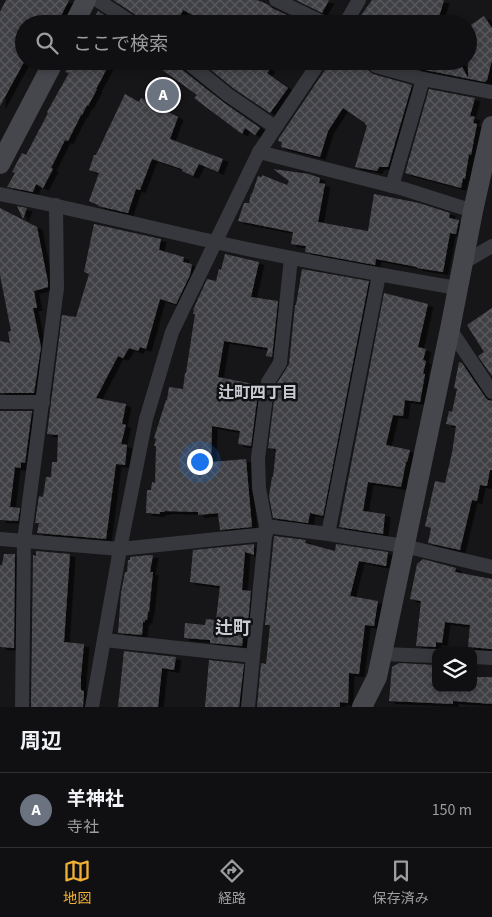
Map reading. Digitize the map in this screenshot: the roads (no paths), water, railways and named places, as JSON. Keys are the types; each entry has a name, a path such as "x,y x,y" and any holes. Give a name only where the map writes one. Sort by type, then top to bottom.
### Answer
{"street":[{"path":"78,15 86,0"},
{"path":"97,0 120,15"},
{"path":"278,0 308,15"},
{"path":"350,15 359,0"},
{"path":"0,164 49,70"},
{"path":"197,70 275,127"},
{"path":"92,707 120,549 146,419 172,332 259,152 314,70"},
{"path":"390,70 423,79 492,92"},
{"path":"392,186 423,79"},
{"path":"362,707 377,677 492,126"},
{"path":"259,152 392,186 473,211"},
{"path":"0,194 291,258 457,288"},
{"path":"22,707 24,541 57,288 56,205"},
{"path":"464,263 492,246"},
{"path":"248,707 266,530 259,488 258,458 268,382 280,363 291,258"},
{"path":"328,534 379,275"},
{"path":"450,329 492,392"},
{"path":"0,402 43,402"},
{"path":"0,539 120,549 266,530 328,534 404,546 492,567"},
{"path":"104,640 253,656"},
{"path":"382,654 432,656"},
{"path":"477,657 492,658"}],"place":[{"name":"羊神社","path":"163,95"}],"district":[{"name":"辻町四丁目","path":"258,393"},
{"name":"辻町","path":"233,628"}]}
